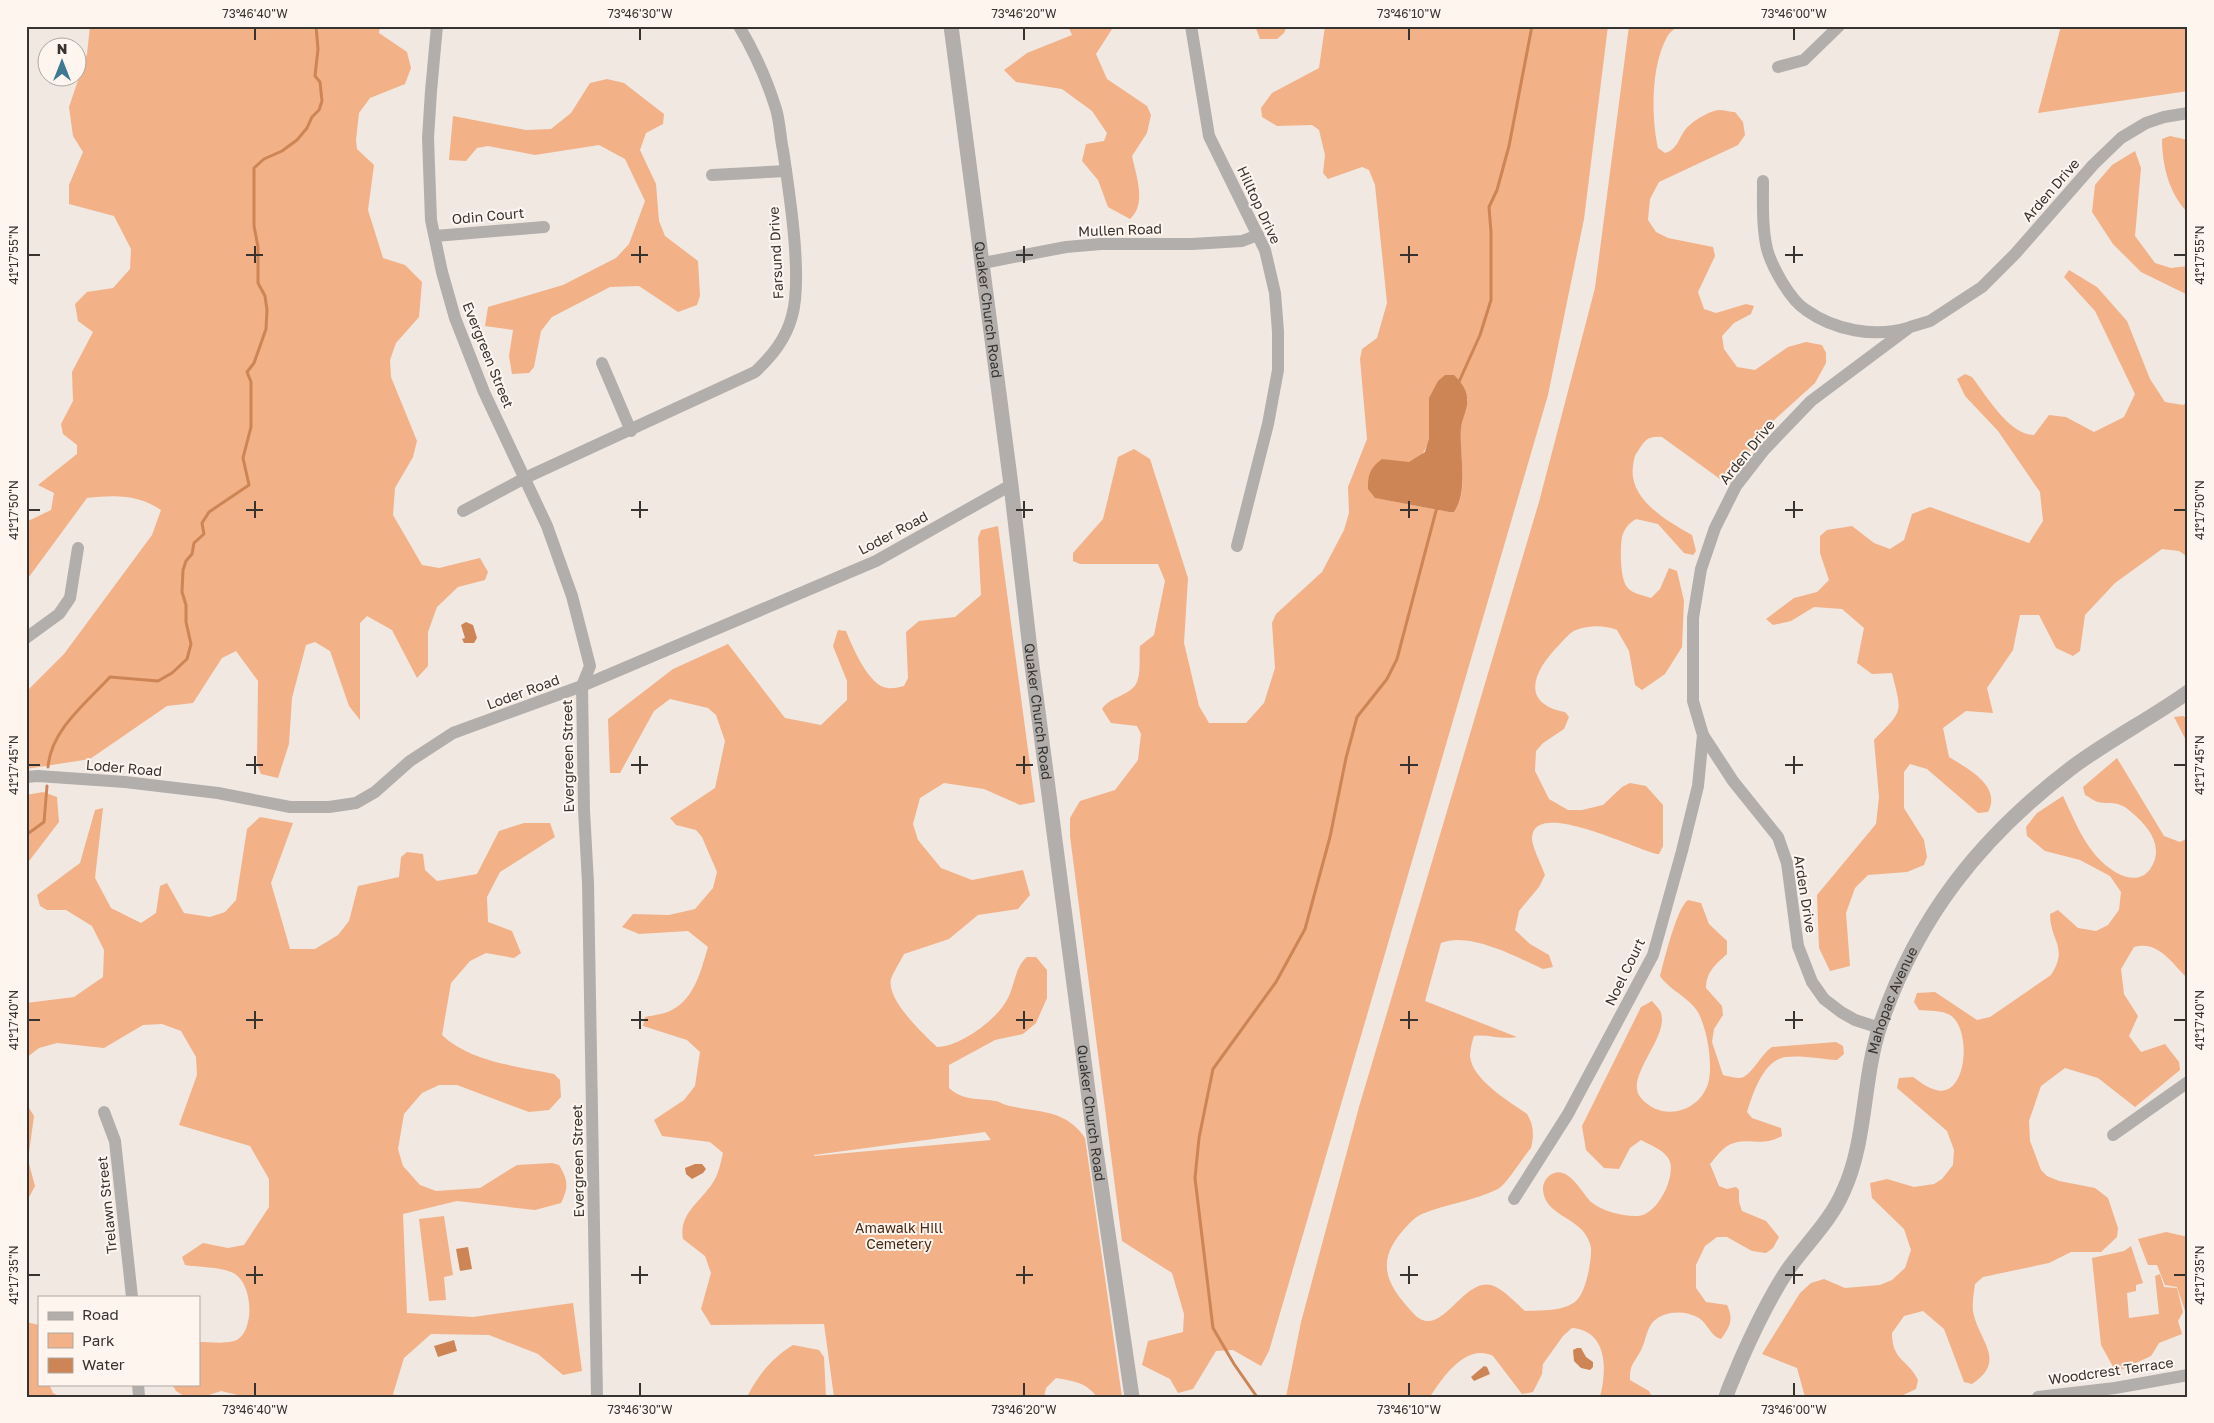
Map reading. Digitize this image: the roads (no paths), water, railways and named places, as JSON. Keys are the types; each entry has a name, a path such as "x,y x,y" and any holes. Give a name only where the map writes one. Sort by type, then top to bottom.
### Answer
{"street":[{"name":"Evergreen Street","path":"437,26 430,91 428,138 432,220 435,236 455,318 484,392 547,526 572,596 590,666 582,686 584,810 588,892 597,1397"},
{"name":"Farsund Drive","path":"463,511 525,478 631,431 755,372 771,357 784,337 792,316 795,294 794,256 786,171 776,111 758,57 740,26"},
{"name":"Quaker Church Road","path":"951,26 983,263 1065,919 1132,1397"},
{"name":"Hilltop Drive","path":"1191,26 1209,136 1265,250 1275,293 1278,370 1268,424 1237,546"},
{"path":"1778,67 1804,60 1839,26"},
{"name":"Arden Drive","path":"1880,1028 1855,1020 1841,1012 1824,999 1812,982 1798,946 1787,863 1778,836 1733,781 1703,736 1693,701 1693,618 1704,560 1715,528 1736,486 1764,450 1811,401 1910,327 1930,321 1982,287 2015,254 2093,166 2121,138 2146,123 2164,117 2188,113"},
{"path":"712,175 786,171"},
{"path":"1763,181 1763,222 1768,251 1784,285 1805,310 1854,331 1875,332 1910,327"},
{"name":"Odin Court","path":"435,236 544,227"},
{"name":"Mullen Road","path":"983,263 1066,247 1101,244 1192,244 1242,241 1258,235"},
{"path":"602,363 631,431"},
{"name":"Loder Road","path":"26,777 38,776 125,782 218,793 290,806 342,806 356,803 375,792 410,761 440,740 582,686 876,561 1011,485"},
{"path":"26,638 59,614 70,598 78,548"},
{"name":"Mahopac Avenue","path":"1726,1397 1756,1324 1788,1271 1821,1228 1843,1194 1854,1164 1880,1028 1894,993 1932,915 1954,882 1982,848 2024,807 2072,768 2188,692"},
{"name":"Noel Court","path":"1514,1200 1568,1114 1653,955 1698,786 1703,736"},
{"path":"2113,1135 2188,1082"},
{"name":"Trelawn Street","path":"104,1112 115,1140 132,1296"},
{"name":"Woodcrest Terrace","path":"2038,1397 2115,1388 2188,1375"}],"water":[{"path":"1445,375 1454,375 1465,391 1467,401 1461,428 1462,483 1459,504 1454,512 1449,512 1375,498 1368,489 1368,484 1370,472 1378,462 1382,459 1409,462 1425,452 1429,438 1429,398 1438,381"},
{"path":"466,622 473,625 477,638 474,643 464,643 462,639 465,638 461,625"},
{"path":"695,1164 702,1164 706,1169 703,1173 692,1179 686,1174 685,1168"},
{"path":"468,1247 472,1269 460,1271 456,1249"},
{"path":"454,1340 457,1351 438,1357 434,1346"},
{"path":"1581,1348 1586,1357 1593,1362 1593,1367 1590,1370 1581,1368 1574,1361 1573,1350"},
{"path":"1484,1366 1487,1367 1490,1374 1474,1381 1471,1377"}],"waterway":[{"path":"48,767 56,741 63,729 110,677 158,681 172,673 187,659 191,644 186,622 186,605 182,592 183,570 186,561 192,554 194,543 204,534 202,523 209,512 249,485 243,458 251,427 251,382 247,372 254,363 266,329 267,310 265,296 258,283 258,247 254,226 254,168 264,159 282,151 297,140 307,128 312,117 319,110 322,101 320,82 315,76 318,49 316,26"},
{"path":"1458,384 1480,335 1491,300 1489,207 1497,190 1509,146 1532,26"},
{"path":"1257,1397 1234,1364 1213,1328 1195,1178 1199,1138 1213,1069 1276,982 1305,929 1330,837 1346,758 1357,717 1387,679 1397,659 1437,507"},
{"path":"26,835 44,822 47,786"}],"park label":[{"name":"Amawalk Hill Cemetery","path":"899,1236"}]}
